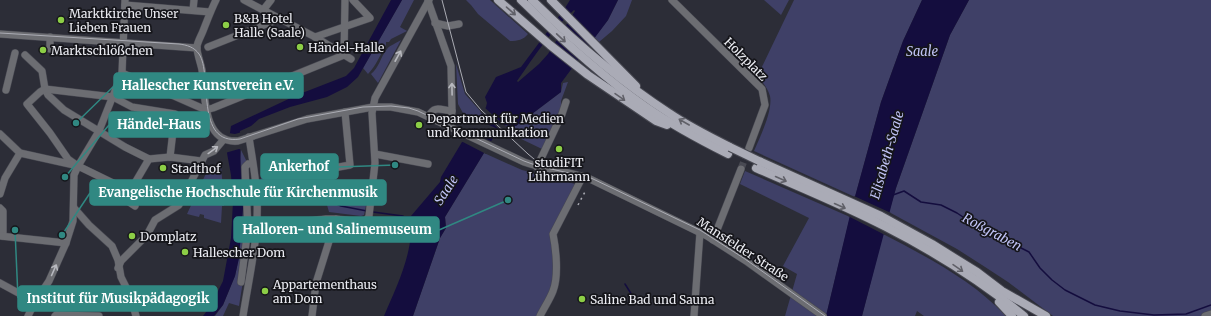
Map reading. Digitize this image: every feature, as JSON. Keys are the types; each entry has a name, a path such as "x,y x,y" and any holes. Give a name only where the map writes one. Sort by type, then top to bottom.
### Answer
{"main road":[{"path":"498,0 550,45 588,74 656,121 683,130"},
{"path":"521,0 534,6 645,106 696,138 729,151 806,186 885,227 931,247 973,269 1035,316"},
{"path":"551,0 649,100"},
{"path":"597,64 670,114 729,151"},
{"path":"931,247 1024,316"},
{"path":"986,288 1012,316"},
{"path":"1002,291 1046,316"}],"street":[{"path":"193,10 194,0"},
{"path":"118,268 121,261 147,235 155,220 159,216 179,205 205,155 214,151 226,139 213,129 206,110 202,69 197,48 216,0"},
{"path":"244,0 315,37 351,59"},
{"path":"264,10 271,0"},
{"path":"344,55 345,0"},
{"path":"315,37 370,18 353,0"},
{"name":"Holzplatz","path":"672,0 762,89 765,105 749,148"},
{"path":"429,1 435,23 451,66 452,111 450,127"},
{"path":"256,227 336,219 362,222 366,221 369,216 375,154 373,107 379,90 429,1"},
{"path":"28,316 35,302 49,281 66,243 73,221 74,175 99,131 122,74 125,3 210,12"},
{"path":"208,47 279,19"},
{"path":"435,23 448,26 459,24"},
{"path":"441,39 448,26"},
{"path":"0,34 197,48"},
{"path":"50,37 50,49"},
{"path":"6,90 16,53"},
{"path":"25,55 42,71 45,89 48,95 64,110 125,147 149,159 170,157 201,161"},
{"path":"122,74 206,110 344,55"},
{"path":"132,204 129,193 113,183 78,166 68,159 27,104 45,89 113,97 132,107 175,114 170,157"},
{"path":"537,167 562,114 566,102"},
{"name":"Mansfelder Straße","path":"226,139 235,141 299,121 373,107 408,109 429,116 518,160 537,167 583,176 700,232 823,316"},
{"path":"429,116 432,110 436,108 452,111"},
{"path":"277,174 311,172 350,165 345,112"},
{"path":"0,134 20,153 78,166"},
{"path":"243,316 256,227 255,177 246,138"},
{"path":"0,194 5,178 20,153"},
{"path":"375,154 428,164"},
{"path":"129,193 149,159"},
{"path":"241,282 248,228 245,167 248,164"},
{"path":"713,240 741,169"},
{"path":"540,316 553,292 556,282 556,247 553,234 583,176"},
{"path":"0,208 3,211 2,236 66,243"},
{"path":"74,208 89,225 112,246 118,260 118,268 136,316"},
{"path":"312,316 316,283 336,219"},
{"path":"694,316 700,232"},
{"path":"973,269 986,288"},
{"path":"0,283 35,302"},
{"path":"1205,316 1211,314"},
{"path":"55,316 99,316"}],"shaded area":[{"path":"402,0 414,0 400,27 407,31 391,39 389,42 386,42 386,45 378,60 368,74 363,68"},
{"path":"466,0 490,0 528,34 520,40 510,41 478,14"},
{"path":"618,0 632,0 626,16 599,42 594,38 608,20"},
{"path":"764,0 789,0 781,15"},
{"path":"794,0 922,0 903,41 881,102 855,197 754,151 770,109 770,96 759,77 759,73"},
{"path":"969,0 1211,0 1211,314 1209,311 1209,315 1205,316 1053,316 1008,282 957,249 889,212 896,188 950,35"},
{"path":"401,40 378,83 371,74 376,69 387,49"},
{"path":"456,64 465,94 482,113 479,119 476,118 475,120 463,113 458,104"},
{"path":"568,82 561,101 561,109 542,149 515,136 505,125 516,126 561,92 563,83"},
{"path":"241,150 246,160 252,196 248,250 239,306 229,303 223,316 215,316 223,305 235,276 239,257 243,208 240,158"},
{"path":"484,153 522,170 575,184 550,234 556,247 556,282 540,316 413,316 440,238 446,228 445,217"},
{"path":"221,166 223,189 221,190 223,191 224,199 222,200 224,201 224,206 222,206 221,223 204,218 204,215 200,214 199,217 187,214 209,167"},
{"path":"745,171 850,217 826,316 785,316 797,274 783,266 809,218 740,184"},
{"path":"296,177 316,182 346,197 367,201 364,215 361,216 329,212 327,205 287,188 278,185 262,187 261,178"},
{"path":"883,234 964,280 993,303 1006,316 924,316 917,311 915,316 862,316"}],"water":[{"path":"391,0 402,0 358,77 347,87 327,97 290,107 259,119 251,126 240,131 243,208 239,258 235,276 223,305 214,316 203,316 210,307 223,281 231,238 233,202 231,175 227,153 231,126 297,95 346,76 354,68"},
{"name":"Saale","path":"570,0 618,0 608,20 561,83 561,92 516,126 501,125 445,217 446,228 440,238 413,316 384,316 401,276 410,244 411,233 407,229 408,225 403,216 411,216 440,182 441,177 462,142 468,140 486,107 487,103 485,97 496,77 521,67","holes":["574,10 575,11 548,54 518,82 517,81 536,53 550,35"]},
{"name":"Saale","path":"922,0 969,0 950,35 896,188 862,316 826,316 851,211 881,102 903,41"}],"pier":[{"path":"484,107 505,126 502,127 495,138 472,127 476,119 500,130 480,112"},
{"path":"470,131 493,142 486,154 461,141 467,139"},
{"path":"242,132 243,150 239,149 225,153 228,133 235,134"},
{"path":"854,196 891,213 885,235 848,216"}],"waterway":[{"path":"258,182 278,181 312,193 341,206 367,211"},
{"name":"Roßgraben","path":"893,195 904,191 921,202 941,205 972,223 1029,252 1040,268 1052,280 1065,290 1095,305 1120,311 1154,315 1186,314 1211,305"},
{"path":"373,212 403,216"},
{"path":"625,284 635,300"}],"tunnel":[{"path":"741,169 748,150"}],"tram line":[{"path":"442,0 466,92 481,110 540,164"},
{"path":"0,33 179,44 190,47 199,54 203,64 211,120 216,131 226,138 240,139 298,119 363,107 391,106 409,108 418,111 524,161 538,166 591,178 700,230 745,259 825,316"}],"railway":[{"path":"578,205 586,190"}],"place":[{"name":"Marktkirche Unser Lieben Frauen","path":"61,20"},
{"name":"B&B Hotel Halle (Saale)","path":"226,25"},
{"name":"Händel-Halle","path":"300,47"},
{"name":"Marktschlößchen","path":"43,50"},
{"name":"Hallescher Kunstverein e.V.","path":"76,123"},
{"name":"Department für Medien und Kommunikation","path":"419,125"},
{"name":"studiFIT Lührmann","path":"559,149"},
{"name":"Ankerhof","path":"395,165"},
{"name":"Stadthof","path":"163,168"},
{"name":"Händel-Haus","path":"65,177"},
{"name":"Halloren- und Salinemuseum","path":"508,200"},
{"name":"Institut für Musikpädagogik","path":"15,230"},
{"name":"Evangelische Hochschule für Kirchenmusik","path":"62,235"},
{"name":"Domplatz","path":"132,236"},
{"name":"Hallescher Dom","path":"185,252"},
{"name":"Appartementhaus am Dom","path":"265,291"},
{"name":"Saline Bad und Sauna","path":"582,299"}],"water label":[{"name":"Elisabeth-Saale","path":"887,155"}]}
